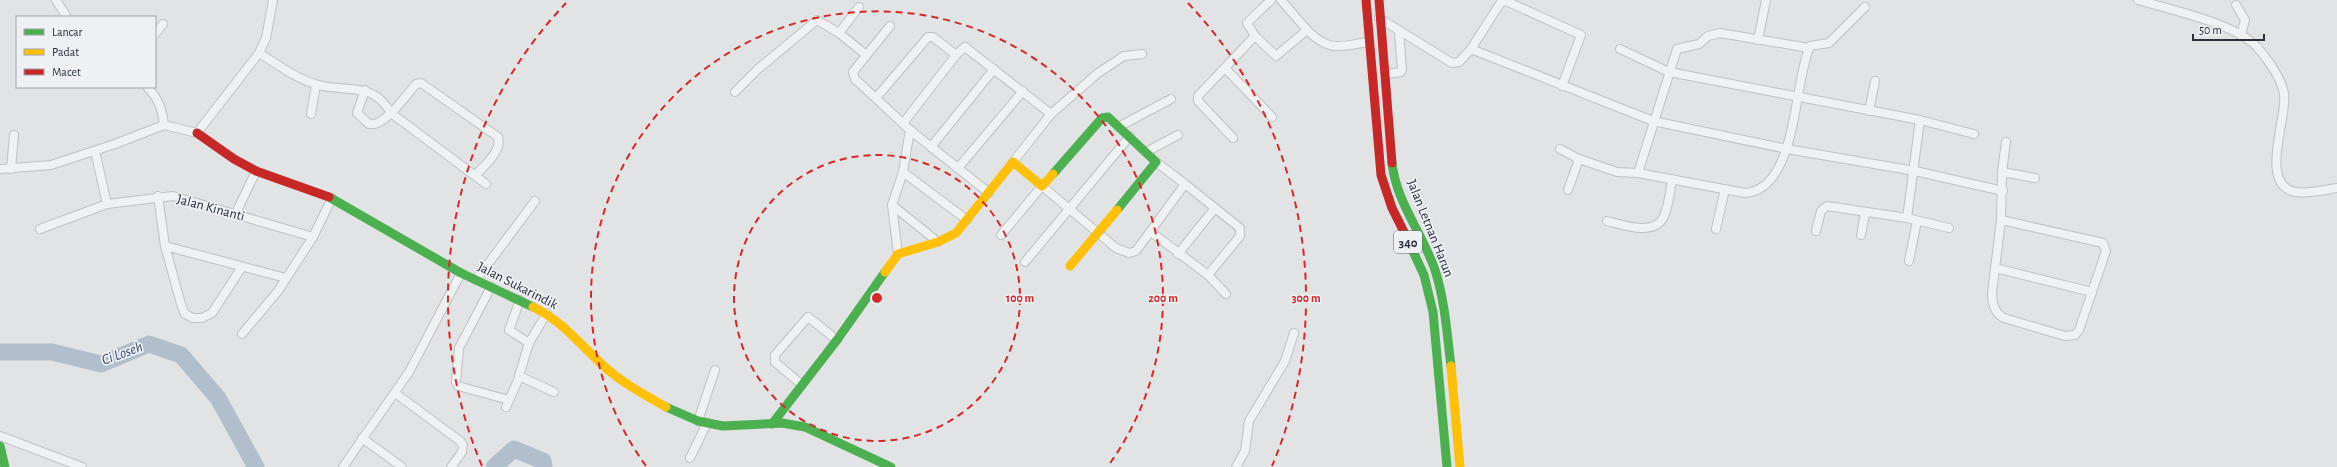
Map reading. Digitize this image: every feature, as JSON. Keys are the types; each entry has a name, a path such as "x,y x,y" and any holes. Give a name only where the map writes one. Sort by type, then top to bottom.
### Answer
{"main road":[{"name":"Jalan Letnan Harun","path":"1366,0 1381,175 1392,208 1424,275 1433,312 1447,467"},
{"name":"Jalan Letnan Harun","path":"1379,0 1393,170 1403,202 1435,269 1445,308 1460,467"},
{"path":"772,424 837,340 898,254 938,242 956,233 1013,162 1042,186 1102,118 1108,117 1120,126 1156,162 1097,231 1070,266"},
{"name":"Jalan Sukarindik","path":"197,133 234,159 256,171 332,198 461,273 547,313 561,324 606,368 632,387 670,410 703,422 732,427 782,423 805,427 879,464 891,467"},
{"path":"0,446 6,467"}],"street":[{"path":"56,0 66,16"},
{"path":"0,169 51,165 95,151 164,125 197,133 259,53 266,38 273,0"},
{"path":"1271,0 1247,23 1255,36 1275,55 1279,56 1307,30"},
{"path":"1281,0 1307,30 1319,41 1330,46 1369,42"},
{"path":"1368,17 1380,18 1399,32 1452,63 1459,62 1471,49 1501,2 1506,0 1579,32 1581,35 1562,86"},
{"path":"1758,40 1766,0"},
{"path":"2138,0 2205,20 2241,35 2258,48 2283,88 2284,107 2276,161 2280,180 2289,190 2297,192 2337,188"},
{"path":"2236,5 2245,20 2241,35"},
{"path":"839,33 859,7"},
{"path":"1560,149 1578,159 1617,172 1638,173 1745,194 1760,190 1771,179 1787,149 1808,48 1812,44 1828,43 1866,7"},
{"path":"734,92 758,69 817,20 839,33 865,54"},
{"path":"156,33 163,24"},
{"path":"890,26 865,54 854,69 853,76 904,122 910,130 989,193"},
{"path":"1386,74 1400,72 1402,69 1399,32"},
{"path":"1638,173 1653,121 1677,49 1699,44 1714,34 1808,48"},
{"path":"1233,138 1198,100 1198,96 1255,36"},
{"path":"876,98 928,37 933,38 956,55"},
{"path":"904,122 956,55 965,47 1051,114"},
{"path":"1471,49 1653,121 1787,149 1915,170 2003,191"},
{"path":"1620,49 1669,72 1920,120 1974,134"},
{"path":"259,53 316,85 365,90 381,98 391,113 486,184"},
{"path":"1013,162 1051,114 1111,63 1124,56 1142,54"},
{"path":"1225,68 1272,117"},
{"path":"931,147 994,69"},
{"path":"1869,111 1875,81"},
{"path":"365,90 357,110 360,117 373,125 391,113 416,84 421,83 498,138 500,142 499,148 475,176"},
{"path":"311,114 316,85"},
{"path":"148,88 156,96 162,107 164,125"},
{"path":"958,168 1023,91"},
{"path":"1120,126 1171,99"},
{"path":"1907,218 1915,170 1920,120"},
{"path":"898,254 892,205 903,172 910,130"},
{"path":"12,169 14,135"},
{"path":"1146,152 1178,135"},
{"path":"1025,262 1130,136"},
{"path":"2001,220 2103,243 2106,251 2079,330 2075,335 2065,336 1999,315 1992,300 2001,220 2003,191 2002,172 2006,142"},
{"path":"95,151 107,204"},
{"path":"1568,190 1578,159"},
{"path":"1156,162 1186,184 1240,228 1241,233 1208,275"},
{"path":"236,213 256,171"},
{"path":"903,172 967,220"},
{"path":"2002,172 2035,178"},
{"path":"1607,221 1636,228 1654,227 1660,223 1664,217 1672,179"},
{"path":"1001,235 1042,186 1070,207 1116,248 1129,253 1141,246 1186,184"},
{"path":"1716,229 1725,189"},
{"path":"158,196 166,246 180,304 185,314 192,318 202,318 212,313 242,267"},
{"name":"Jalan Kinanti","path":"40,229 107,204 158,196 185,198 313,237"},
{"path":"242,334 286,278 313,237 332,198"},
{"path":"476,280 535,201"},
{"path":"892,205 938,242"},
{"path":"1816,230 1821,211 1827,206 1865,214 1907,218 1949,228"},
{"path":"1178,254 1215,208"},
{"path":"1861,235 1865,214"},
{"path":"1910,261 1917,221"},
{"path":"1151,232 1178,254 1208,275 1226,294"},
{"path":"166,246 286,278"},
{"path":"1995,268 2092,292"},
{"path":"343,467 409,372 461,273"},
{"path":"491,287 459,348 456,382 458,386 508,404 520,378 518,374 529,343 547,313"},
{"path":"520,300 509,330 529,343"},
{"path":"802,385 776,362 774,358 780,349 808,317 837,340"},
{"path":"1236,467 1245,451 1249,421 1286,361 1294,333"},
{"path":"690,458 703,422 715,370"},
{"path":"520,378 554,392"},
{"path":"395,394 460,441 463,445 462,452 451,467"},
{"path":"0,436 82,467"},
{"path":"362,438 402,467"}],"waterway":[{"name":"Ci Loseh","path":"0,352 52,352 101,364 149,344 181,355 218,398 256,467"},
{"name":"Ci Loseh","path":"494,467 514,449 543,461 544,467"}],"traffic: fast":[{"path":"1053,174 1102,118 1108,117 1156,162 1117,210"},
{"path":"1392,163 1404,205 1424,244 1435,270 1443,306 1451,366"},
{"path":"329,197 461,273 533,307"},
{"path":"1404,232 1424,275 1433,312 1447,467"},
{"path":"772,424 837,340 885,272"},
{"path":"666,407 698,421 723,426 782,423 805,427 891,467"},
{"path":"0,446 5,467"}],"traffic: slow":[{"path":"885,272 898,254 938,242 956,233 1013,162 1042,186 1053,174"},
{"path":"1070,266 1117,210"},
{"path":"533,307 554,319 597,360 620,379 666,407"},
{"path":"1451,366 1460,467"}],"traffic: jam":[{"path":"1366,0 1381,175 1392,208 1404,232"},
{"path":"1379,0 1392,163"},
{"path":"197,133 234,159 256,171 329,197"}]}
